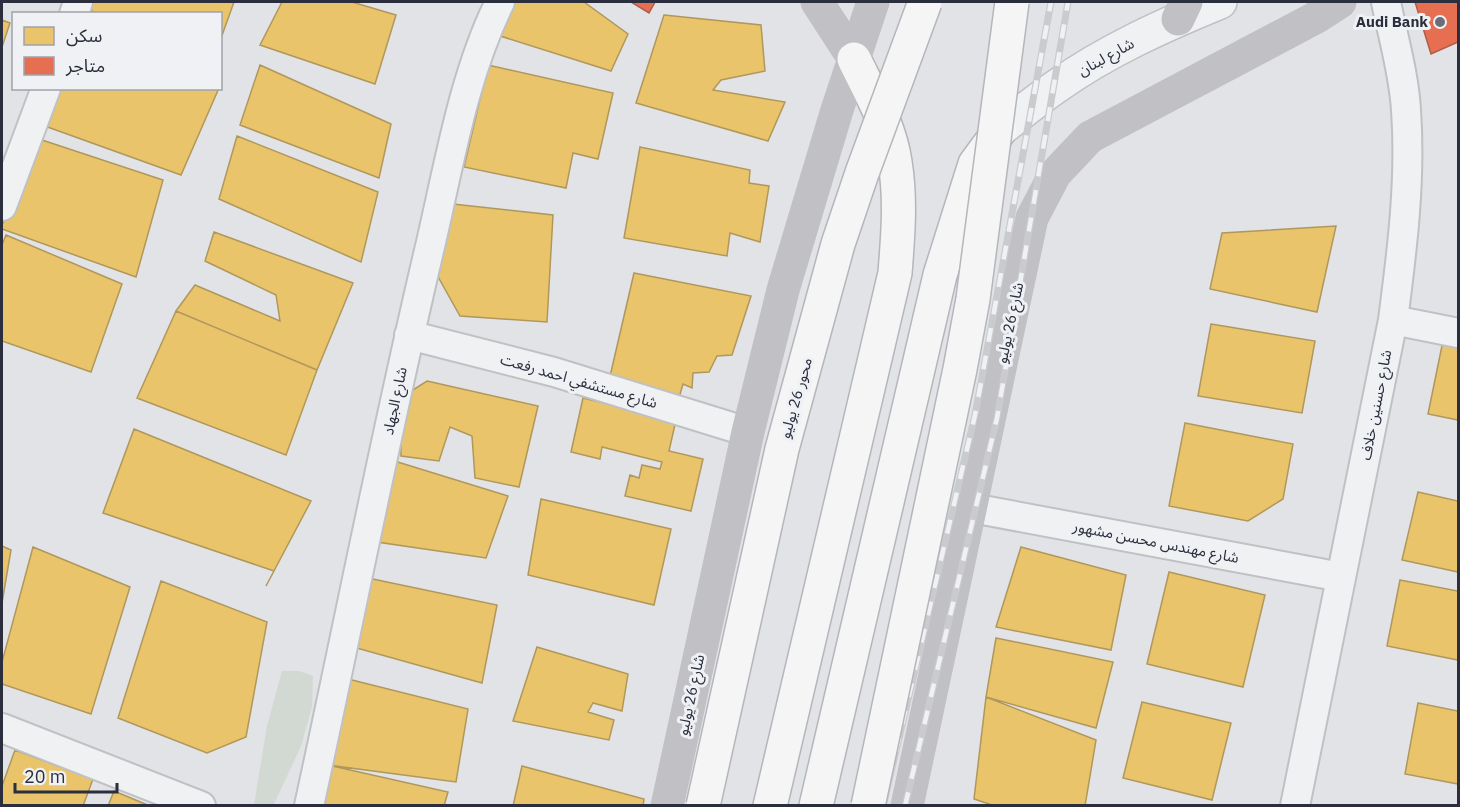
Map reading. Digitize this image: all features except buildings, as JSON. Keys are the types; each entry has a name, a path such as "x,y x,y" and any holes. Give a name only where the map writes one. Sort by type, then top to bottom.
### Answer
{"highway":[{"name":"محور 26 يوليو","path":"703,806 782,449 838,244 925,2"},
{"path":"868,806 967,334 1012,2"},
{"path":"770,806 895,273 900,215 895,160 880,113 854,59"},
{"path":"816,806 940,275 975,164 1002,128"}],"main road":[{"path":"818,2 854,59"},
{"name":"شارع 26 يوليو","path":"667,806 748,432 783,290 837,110 873,2"},
{"name":"شارع 26 يوليو","path":"907,806 1032,218 1055,174 1090,137 1315,18 1340,2"}],"street":[{"name":"شارع الجهاد","path":"309,806 409,335 468,83 489,22 500,2"},
{"name":"شارع لبنان","path":"1002,128 1058,85 1182,10 1220,2"},
{"name":"شارع حسنين خلاف","path":"1295,806 1393,320 1402,250 1407,180 1406,109 1386,2"},
{"path":"2,206 45,90"},
{"path":"1393,320 1458,333"},
{"name":"شارع مستشفي احمد رفعت","path":"409,335 554,372 748,432"},
{"name":"شارع مهندس محسن مشهور","path":"972,508 1341,577"},
{"path":"2,728 201,806"}],"shaded area":[{"path":"282,671 299,671 313,676 312,707 301,746 274,804 254,805 267,726"}],"railway":[{"path":"883,806 975,415 1051,2"},
{"path":"905,806 997,418 1068,2"}],"place":[{"name":"Audi Bank","path":"1440,22"}]}
